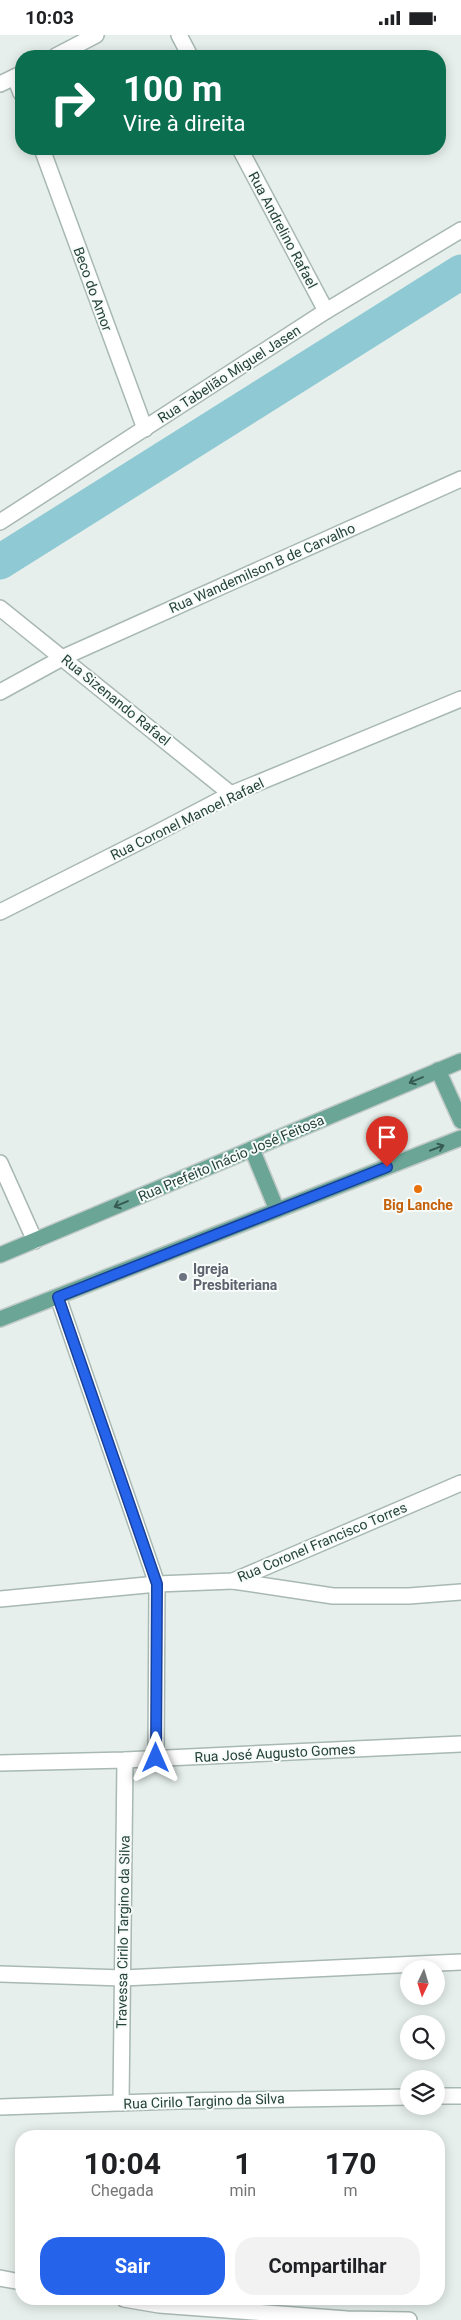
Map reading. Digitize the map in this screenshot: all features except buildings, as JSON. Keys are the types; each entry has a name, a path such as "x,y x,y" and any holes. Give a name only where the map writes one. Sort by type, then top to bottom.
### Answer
{"main road":[{"name":"Rua Prefeito Inácio José Feitosa","path":"0,1255 461,1061"},
{"path":"438,1070 461,1121"},
{"path":"0,1319 461,1138"},
{"path":"252,1149 277,1210"}],"street":[{"path":"67,50 96,35"},
{"path":"179,35 187,50"},
{"path":"0,84 15,77"},
{"name":"Beco do Amor","path":"44,155 144,429"},
{"name":"Rua Andrelino Rafael","path":"243,155 326,311"},
{"name":"Rua Tabelião Miguel Jasen","path":"0,522 326,311 461,230"},
{"name":"Rua Wandemilson B de Carvalho","path":"0,692 64,657 461,479"},
{"name":"Rua Sizenando Rafael","path":"0,608 64,657 230,794"},
{"name":"Rua Coronel Manoel Rafael","path":"0,912 148,839 230,794 461,699"},
{"path":"0,1163 35,1241"},
{"path":"58,1297 157,1584 156,1758"},
{"name":"Rua Coronel Francisco Torres","path":"0,1599 157,1584 233,1581 461,1483"},
{"path":"233,1581 333,1596 409,1596 461,1592"},
{"name":"Rua José Augusto Gomes","path":"0,1763 125,1760 461,1744"},
{"name":"Travessa Cirilo Targino da Silva","path":"121,2103 125,1760"},
{"path":"0,1974 123,1978 461,1962"},
{"path":"445,2097 461,2096"},
{"name":"Rua Cirilo Targino da Silva","path":"0,2107 400,2097"},
{"path":"0,2278 15,2281"},
{"path":"159,2305 347,2319 409,2320"}],"waterway":[{"path":"0,562 461,272"}],"place":[{"name":"Big Lanche","path":"418,1189"},
{"name":"Igreja Presbiteriana","path":"183,1277"}],"route":[{"path":"156,1758 157,1584 58,1297 387,1167"}]}
